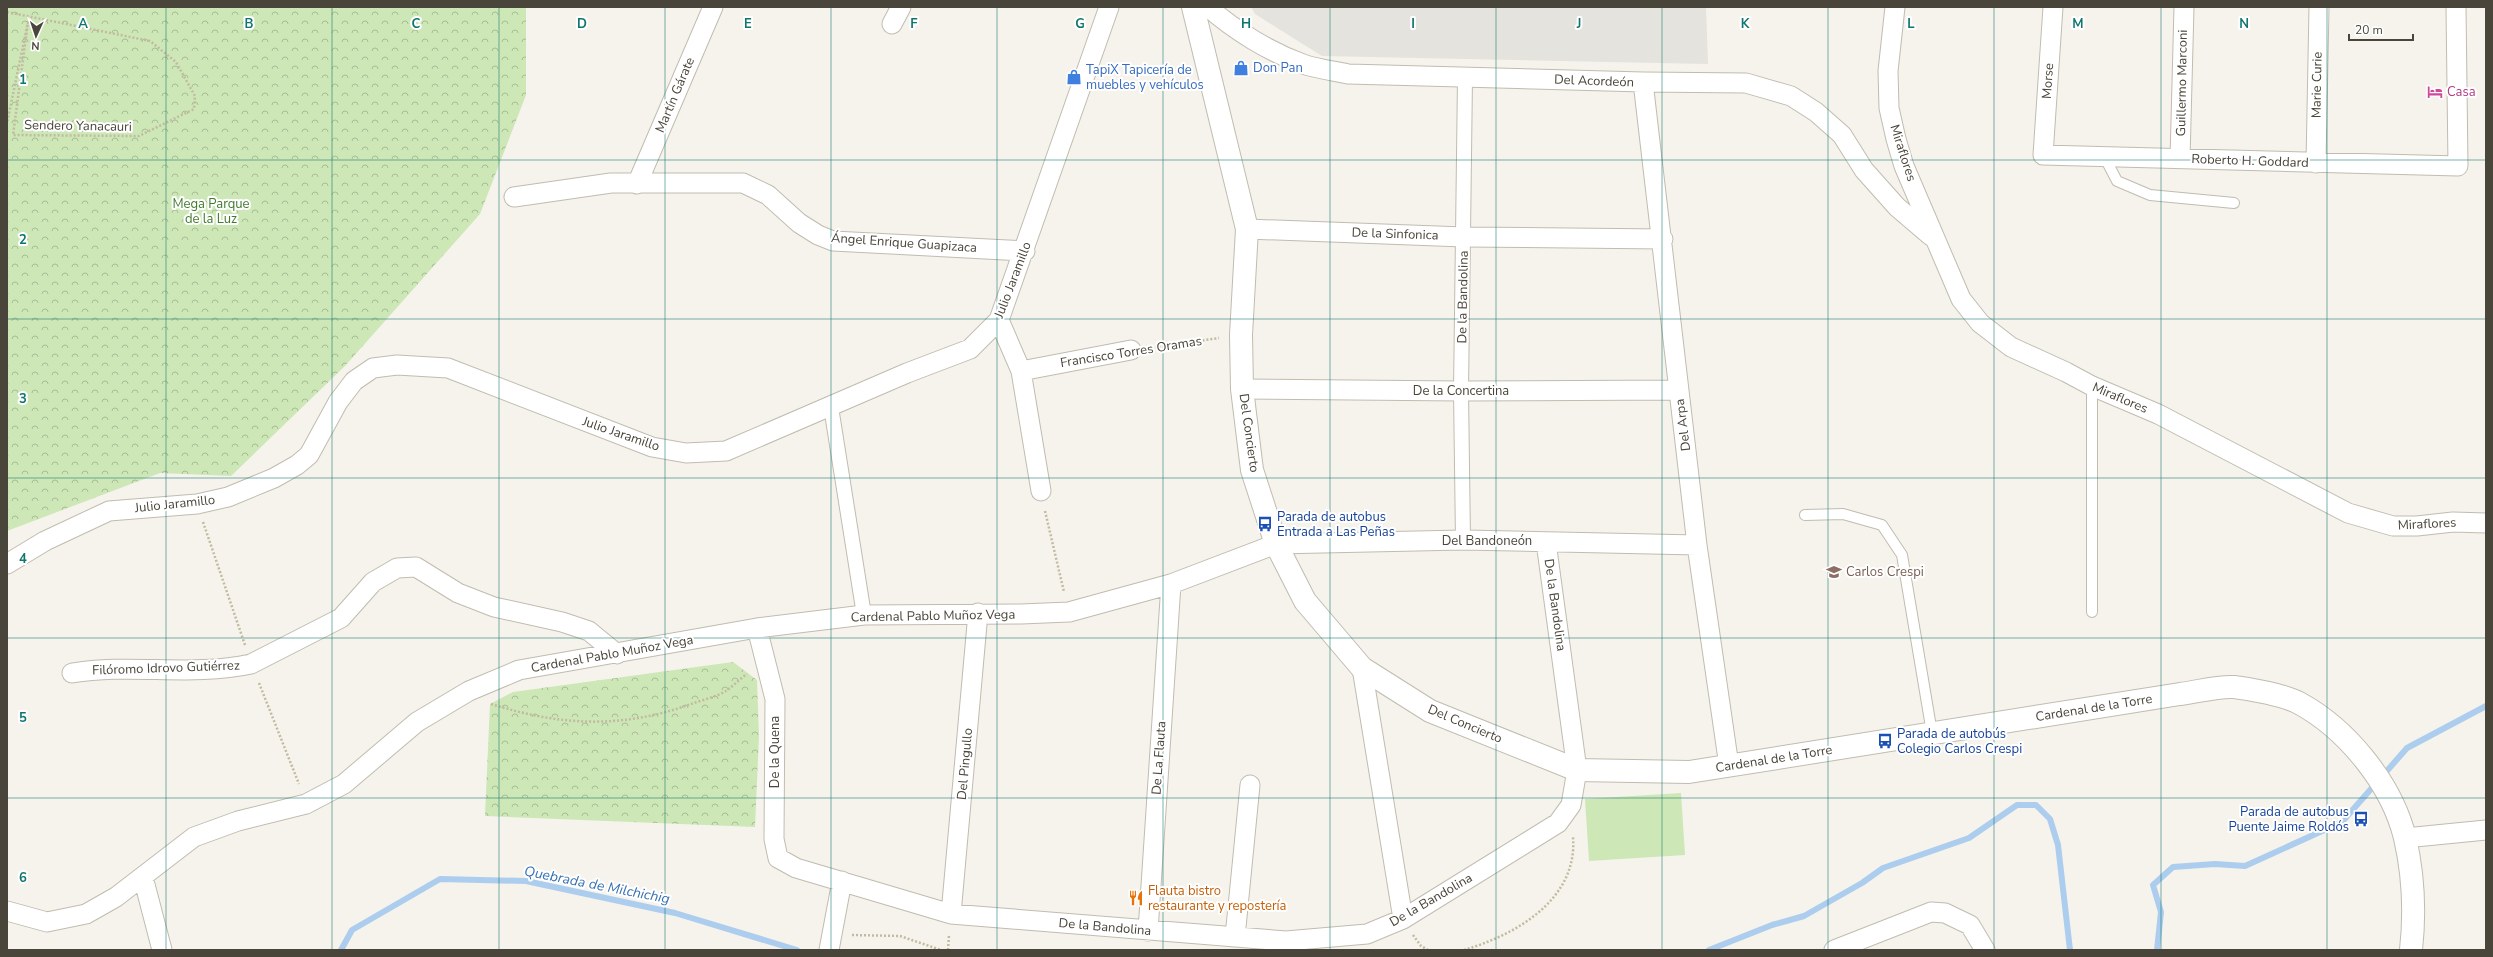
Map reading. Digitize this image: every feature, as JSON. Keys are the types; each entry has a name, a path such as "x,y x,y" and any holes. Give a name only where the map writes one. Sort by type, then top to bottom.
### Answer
{"street":[{"name":"Martín Gárate","path":"637,184 713,7"},
{"path":"892,24 900,7"},
{"name":"Julio Jaramillo","path":"7,564 45,541 109,511 197,504 228,497 274,478 297,465 309,455 338,402 354,381 373,368 397,365 448,368 652,447 686,453 726,451 907,373 970,349 999,320 1025,251 1109,7"},
{"name":"Del Concierto","path":"1193,7 1247,229 1241,335 1242,389 1252,470 1276,544 1305,601 1362,668 1430,711 1577,770"},
{"name":"Del Acordeón","path":"1208,7 1253,39 1303,64 1348,74 1465,78 1746,83 1791,96 1816,112 1842,135 1864,170 1897,207 1934,238"},
{"name":"Miraflores","path":"1895,7 1888,71 1889,108 1904,166 1961,299 1980,323 2011,347 2066,372 2092,386 2158,414 2348,513 2371,521 2393,526 2417,526 2453,522 2486,523"},
{"name":"Morse","path":"2043,155 2053,7"},
{"name":"Guillermo Marconi","path":"2180,159 2184,7"},
{"name":"Marie Curie","path":"2316,163 2319,7"},
{"name":"Roberto H. Goddard","path":"2043,155 2458,166 2456,7"},
{"name":"De la Bandolina","path":"1463,540 1461,391 1465,78"},
{"name":"Del Arpa","path":"1643,82 1663,239 1679,390 1698,545 1729,766"},
{"name":"Ángel Enrique Guapizaca","path":"514,196 611,184 743,183 768,195 799,223 818,235 833,241 1025,251"},
{"name":"De la Sinfonica","path":"1247,229 1464,237 1663,239"},
{"path":"999,320 1021,371 1041,491"},
{"name":"Francisco Torres Oramas","path":"1021,371 1130,350"},
{"name":"De la Concertina","path":"1242,389 1461,391 1679,390"},
{"path":"831,407 864,615"},
{"name":"Del Bandoneón","path":"1276,544 1463,540 1698,545"},
{"name":"De la Bandolina","path":"842,881 951,914 1286,941 1367,934 1403,919 1558,823 1571,805 1577,770 1546,542"},
{"name":"Cardenal Pablo Muñoz Vega","path":"7,911 46,922 86,914 116,898 194,837 238,821 306,804 344,784 417,722 469,691 519,670 617,654 757,628 864,615 978,613 1021,614 1069,612 1171,584 1276,544"},
{"name":"Filóromo Idrovo Gutiérrez","path":"72,673 101,668 177,670 236,667 251,664 341,618 373,582 397,568 416,567 458,594 494,607 562,622 589,632 617,654"},
{"name":"De La Flauta","path":"1148,931 1171,584"},
{"name":"Del Pingullo","path":"951,914 978,613"},
{"name":"De la Quena","path":"757,628 768,666 775,699 774,839 778,858 796,868 842,881"},
{"path":"1362,668 1403,919"},
{"name":"Cardenal de la Torre","path":"1577,770 1690,772 2233,687 2298,702 2326,721 2358,749 2390,800 2405,838"},
{"path":"1235,937 1250,785"},
{"path":"2411,950 2413,928 2405,838 2486,830"},
{"path":"143,877 162,950"},
{"path":"831,943 842,881"},
{"path":"1834,950 1880,941 1931,912 1945,913 1970,926 1985,950"}],"lane":[{"path":"2104,156 2117,180 2150,195 2234,203"},
{"path":"2092,386 2092,612"},
{"path":"1805,516 1843,514 1882,525 1902,555 1932,734"}],"path":[{"name":"Sendero Yanacauri","path":"7,12 150,41 176,62 195,96 194,109 139,136 13,135 28,22 7,123"},
{"name":"Francisco Torres Oramas","path":"1130,350 1241,335"},
{"path":"1041,491 1069,612"},
{"path":"469,691 490,704 521,714 567,722 624,722 675,710 725,692 748,673 768,666"},
{"path":"1464,950 1481,945 1528,921 1553,901 1567,878 1572,850 1571,805"},
{"path":"831,943 900,936 941,950"}],"shaded area":[{"path":"1251,7 1706,7 1708,64 1322,56 1255,14"}],"green space":[{"name":"Mega Parque de la Luz","path":"7,7 526,7 526,95 480,214 345,366 231,476 160,473 7,531"},
{"path":"733,662 757,680 759,736 755,827 485,816 490,704 513,692"},
{"path":"1681,793 1685,855 1589,861 1585,799"}],"waterway":[{"name":"Quebrada de Milchichig","path":"2157,950 2161,912 2153,885 2173,867 2215,864 2245,866 2342,822 2407,748 2486,706"},
{"name":"Quebrada de Milchichig","path":"1709,950 1772,925 1804,916 1862,883 1883,868 1969,838 2017,805 2036,805 2050,819 2058,845 2070,950"},
{"name":"Quebrada de Milchichig","path":"341,950 352,930 440,879 526,881 675,913 797,950"}],"place":[{"name":"Don Pan","path":"1241,68"},
{"name":"TapiX Tapicería de muebles y vehículos","path":"1074,77"},
{"name":"Casa","path":"2435,92"},
{"name":"Parada de autobus Entrada a Las Peñas","path":"1265,524"},
{"name":"Carlos Crespi","path":"1834,572"},
{"name":"Parada de autobús Colegio Carlos Crespi","path":"1885,741"},
{"name":"Parada de autobus Puente Jaime Roldós","path":"2361,819"},
{"name":"Flauta bistro restaurante y repostería","path":"1136,898"}]}
